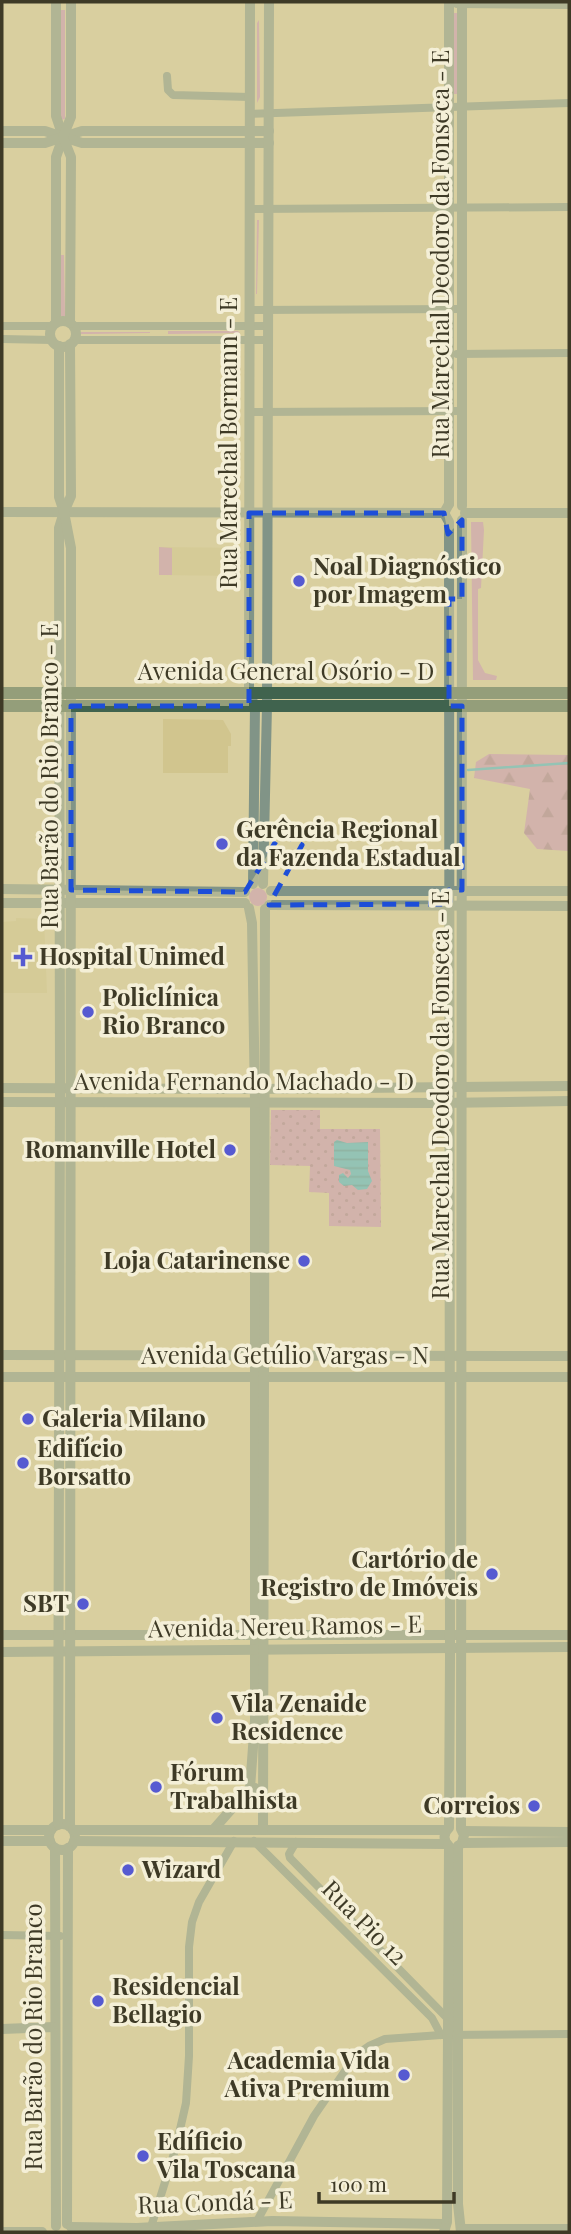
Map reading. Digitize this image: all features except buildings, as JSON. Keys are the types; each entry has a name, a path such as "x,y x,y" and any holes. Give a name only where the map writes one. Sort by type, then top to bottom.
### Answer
{"main road":[{"name":"Avenida General Osório - D","path":"2,693 65,699 263,702 456,700 569,693"},
{"name":"Avenida General Osório - D","path":"2,706 65,699 249,693 263,702"},
{"name":"Avenida General Osório - D","path":"456,700 569,706"}],"street":[{"path":"55,2 56,117 71,157 72,325 76,333 64,342"},
{"path":"64,342 51,334 55,325 56,157 71,117 71,2"},
{"path":"449,3 569,5"},
{"name":"Rua Marechal Deodoro da Fonseca - E","path":"449,3 449,599 456,700 462,890 462,1086 456,1103 455,1830"},
{"name":"Rua Marechal Deodoro da Fonseca - E","path":"456,1103 449,1087 450,890 462,599 462,3"},
{"path":"250,6 269,6"},
{"name":"Rua Marechal Bormann - E","path":"249,693 250,6"},
{"name":"Rua Marechal Bormann - E","path":"260,1061 252,923 267,606 269,6"},
{"path":"167,76 168,90 173,95 250,97"},
{"path":"250,114 569,103"},
{"path":"2,131 45,131 82,143 269,143"},
{"path":"2,143 45,143 82,131 269,131"},
{"path":"158,131 158,143"},
{"path":"250,209 569,207"},
{"path":"56,243 71,243"},
{"path":"250,310 462,309"},
{"path":"2,326 55,325 65,321 72,325 268,326"},
{"path":"161,326 162,340"},
{"path":"2,340 268,340"},
{"name":"Rua Barão do Rio Branco - E","path":"62,1653 66,1089 65,595 59,528 64,512 59,497 65,421 64,342"},
{"path":"449,354 569,354"},
{"path":"250,412 462,411"},
{"path":"448,513 456,503 463,513"},
{"path":"2,512 448,513"},
{"path":"448,513 456,523 463,513"},
{"path":"463,513 569,513"},
{"path":"449,599 462,599"},
{"path":"249,606 267,606"},
{"path":"2,889 254,894"},
{"path":"2,903 65,903 254,894 450,890 569,891"},
{"path":"254,894 260,911 267,907 450,904 569,906"},
{"name":"Rua Marechal Bormann - E","path":"254,894 272,901 267,907 260,1061 259,1648"},
{"name":"Avenida Fernando Machado - D","path":"2,1088 569,1087"},
{"name":"Avenida Fernando Machado - D","path":"2,1102 569,1101"},
{"name":"Avenida Getúlio Vargas - N","path":"2,1355 569,1356"},
{"name":"Avenida Getúlio Vargas - N","path":"2,1377 569,1377"},
{"name":"Avenida Nereu Ramos - E","path":"2,1635 259,1635 569,1647"},
{"name":"Avenida Nereu Ramos - E","path":"2,1652 259,1648 569,1635"},
{"path":"213,1830 250,1788 259,1648"},
{"path":"259,1648 263,1830"},
{"name":"Rua Barão do Rio Branco","path":"62,1653 70,1686 62,1836"},
{"name":"Rua Barão do Rio Branco","path":"62,1653 60,1936 64,2228"},
{"path":"250,1788 264,1788"},
{"path":"2,1830 62,1836 234,1841 454,1845 569,1842"},
{"path":"2,1841 213,1830 569,1832"},
{"path":"454,1845 444,1840 455,1830"},
{"path":"455,1830 453,2020 449,2035 452,2128 461,2229 569,2229"},
{"path":"151,2227 176,2147 186,2103 189,1947 192,1922 199,1902 234,1841"},
{"name":"Rua Pio 12","path":"254,1841 449,2035"},
{"name":"Rua Pio 12","path":"296,1842 291,1847 290,1858 453,2020"},
{"path":"330,1916 339,1907"},
{"path":"2,1936 60,1936"},
{"name":"Rua Barão do Rio Branco","path":"60,1936 54,2027 64,2228"},
{"path":"2,2029 54,2027"},
{"path":"257,2221 314,2116 356,2055 369,2046 385,2039 449,2035 569,2034"},
{"path":"445,2226 452,2128"},
{"name":"Rua Condá - E","path":"64,2228 151,2227 257,2221 445,2226 455,2221 461,2229"},
{"path":"2,2232 42,2232"}],"highlighted area":[{"path":"249,513 444,513 448,534 462,520 462,599 449,599 449,706 462,706 462,890 449,890 450,904 269,905 302,845 281,833 245,892 71,890 71,706 249,706"}],"shaded area":[{"path":"159,547 241,548 241,576 159,575"},
{"path":"163,719 223,720 231,734 228,773 163,773"},
{"name":"Hospital Unimed","path":"16,918 44,919 47,993 2,993 2,922 16,921"}],"green space":[{"path":"61,10 65,10 65,119 61,120"},
{"path":"454,13 457,13 457,94 454,94"},
{"path":"259,20 260,97 257,103 257,23"},
{"path":"257,220 259,220 256,294"},
{"path":"61,255 64,255 65,316 61,316"},
{"path":"168,331 238,331 240,333 168,334"},
{"path":"150,332 150,333 81,334"},
{"path":"471,522 483,522 484,530 481,588 478,589 478,660 485,673 497,676 496,680 473,680"},
{"path":"159,547 172,548 172,575 159,575"},
{"path":"489,754 569,755 569,851 537,849 524,833 530,789 474,778 476,762"},
{"path":"258,888 264,891 267,897 264,903 258,906 252,903 249,897 252,891"},
{"path":"271,1110 320,1110 320,1129 380,1129 381,1227 329,1226 329,1193 309,1192 310,1166 270,1165"}],"water":[{"path":"337,1140 347,1143 368,1142 368,1171 372,1181 367,1189 358,1190 352,1185 344,1186 339,1182 339,1175 343,1173 348,1178 351,1174 350,1170 334,1166 334,1142"}],"waterway":[{"path":"468,770 569,763"}],"place":[{"name":"Noal Diagnóstico por Imagem","path":"299,581"},
{"name":"Gerência Regional da Fazenda Estadual","path":"222,844"},
{"name":"Hospital Unimed","path":"23,957"},
{"name":"Policlínica Rio Branco","path":"88,1012"},
{"name":"Romanville Hotel","path":"230,1150"},
{"name":"Loja Catarinense","path":"304,1261"},
{"name":"Galeria Milano","path":"28,1419"},
{"name":"Edifício Borsatto","path":"23,1463"},
{"name":"Cartório de Registro de Imóveis","path":"492,1574"},
{"name":"SBT","path":"83,1604"},
{"name":"Vila Zenaide Residence","path":"217,1718"},
{"name":"Fórum Trabalhista","path":"156,1787"},
{"name":"Correios","path":"534,1806"},
{"name":"Wizard","path":"128,1870"},
{"name":"Residencial Bellagio","path":"98,2001"},
{"name":"Academia Vida Ativa Premium","path":"404,2075"},
{"name":"Edíficio Vila Toscana","path":"143,2156"}]}
